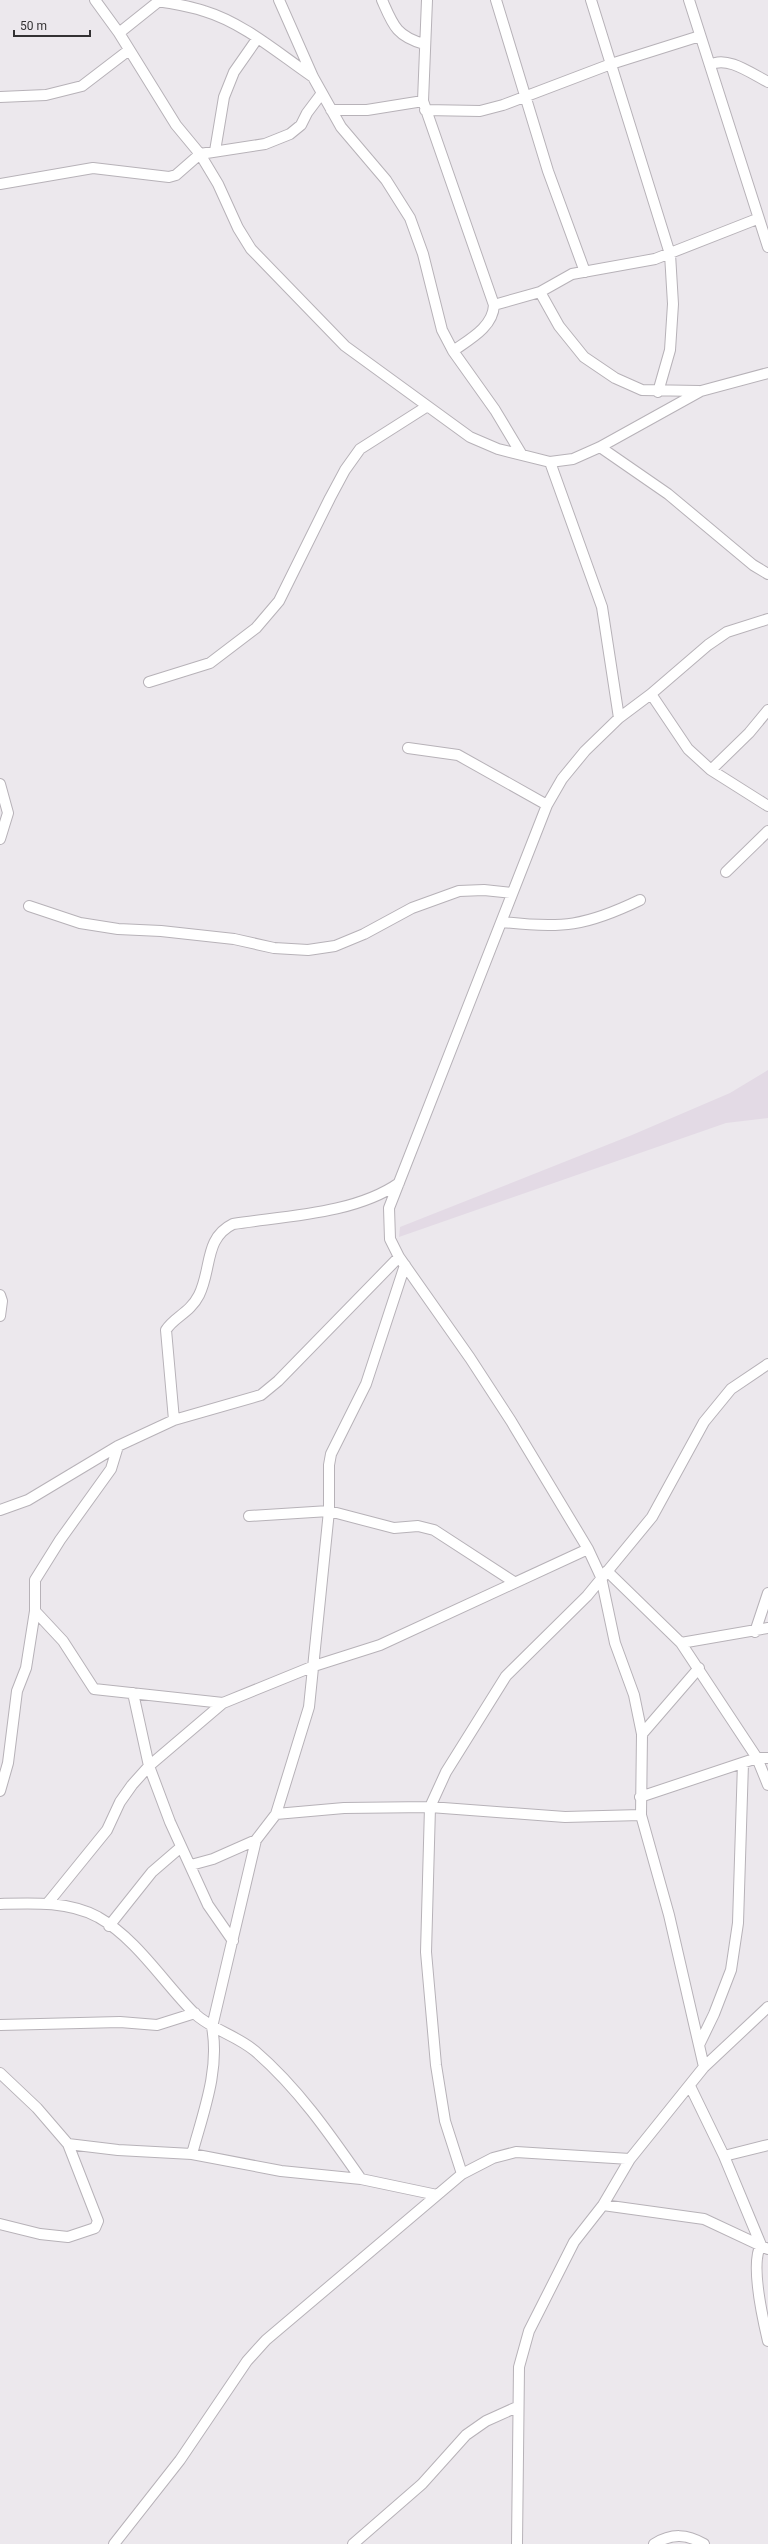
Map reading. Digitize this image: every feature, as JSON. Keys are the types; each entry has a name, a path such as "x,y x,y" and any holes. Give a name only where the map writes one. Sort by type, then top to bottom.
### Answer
{"street":[{"path":"95,0 119,33 176,125 200,154 218,184 238,228 250,249 345,346 426,407 470,437 498,449 550,462 573,459 600,447 701,391"},
{"path":"119,33 158,0 204,11 237,26 314,77"},
{"path":"279,0 314,77 331,110 341,126 386,180 410,218 423,254 442,330 454,351 491,404 522,455"},
{"path":"382,0 392,24 398,32 408,40 424,44"},
{"path":"427,0 424,44 424,106 494,305 492,318 482,330 454,351"},
{"path":"496,0 548,170 585,272"},
{"path":"591,0 670,254 673,304 670,350 658,392"},
{"path":"689,0 757,219 768,247"},
{"path":"331,110 367,110 424,106 480,111 503,105 611,64 700,36"},
{"path":"215,151 224,97 234,72 257,39"},
{"path":"0,97 46,95 82,86 129,50"},
{"path":"710,65 716,61 724,61 768,82"},
{"path":"0,184 93,168 169,177 176,175 200,154 265,144 290,134 301,125 307,113 322,93"},
{"path":"494,305 540,292 572,274 670,254 757,219"},
{"path":"540,292 559,326 584,356 622,381 642,390 658,392 701,391 768,373"},
{"path":"149,682 210,663 256,628 279,602 330,498 345,470 360,449 426,407"},
{"path":"600,447 668,494 753,565 768,574"},
{"path":"550,462 602,607 619,718"},
{"path":"768,619 728,632 708,645 651,694 619,718 585,751 562,779 547,805 512,893 503,922 389,1208 390,1239 402,1261 474,1364 604,1574 681,1643 699,1668 757,1758 768,1784"},
{"path":"651,694 682,743 711,770 768,806"},
{"path":"711,770 749,733 768,710"},
{"path":"408,748 458,755 547,805"},
{"path":"0,784 8,813 0,839"},
{"path":"726,872 768,831"},
{"path":"29,906 80,923 118,929 161,931 234,939 274,948 308,950 335,946 364,934 412,908 459,891 484,890 512,893"},
{"path":"503,922 543,927 573,925 606,916 640,900"},
{"path":"174,1420 166,1330 191,1309 200,1293 214,1241 221,1230 233,1224 346,1206 383,1194 399,1183"},
{"path":"0,1510 28,1500 118,1446 174,1420 261,1395 278,1381 402,1261"},
{"path":"192,2154 214,2064 215,2044 212,2027 256,1840 276,1814 308,1707 314,1666 329,1511 329,1465 331,1454 366,1384 402,1261"},
{"path":"0,1296 2,1301 0,1316"},
{"path":"462,2174 444,2114 436,2065 426,1952 430,1807 446,1772 506,1676 582,1602 652,1518 704,1422 731,1389 768,1364"},
{"path":"0,1791 8,1763 17,1691 26,1668 35,1611 35,1580 38,1572 111,1469 118,1446"},
{"path":"249,1516 329,1511 394,1528 418,1526 434,1530 514,1582"},
{"path":"47,1904 107,1830 120,1802 149,1766 223,1703 314,1666 380,1645 588,1549"},
{"path":"604,1574 615,1643 634,1695 642,1734 640,1797 641,1815 669,1915 704,2067"},
{"path":"755,1632 768,1593"},
{"path":"35,1611 63,1641 94,1689 105,1692 133,1693 223,1703"},
{"path":"681,1643 755,1632 768,1628"},
{"path":"642,1734 699,1668"},
{"path":"133,1693 149,1766 181,1847 191,1865 208,1905 233,1941"},
{"path":"640,1797 757,1758 768,1758"},
{"path":"698,2045 714,2014 731,1970 738,1923 743,1763"},
{"path":"276,1814 344,1808 430,1807 565,1817 641,1815"},
{"path":"191,1865 213,1859 256,1840"},
{"path":"109,1926 152,1872 181,1847"},
{"path":"0,1904 47,1904 67,1907 97,1917 125,1938 195,2013 212,2027 234,2036 288,2082 361,2178"},
{"path":"517,2544 517,2407 519,2368 529,2331 574,2242 603,2205 630,2159 704,2067 768,2007"},
{"path":"0,2025 120,2022 157,2025 195,2013"},
{"path":"0,2073 37,2108 68,2144 89,2194 98,2221 97,2225 80,2235 68,2237 40,2234 0,2224"},
{"path":"690,2086 724,2156 764,2247"},
{"path":"68,2144 118,2150 192,2154 281,2171 361,2178 437,2195"},
{"path":"724,2156 768,2145"},
{"path":"114,2544 180,2460 247,2361 266,2340 462,2174 493,2158 516,2152 630,2159"},
{"path":"603,2205 704,2219 764,2247"},
{"path":"764,2247 756,2258 763,2323 768,2341"},
{"path":"353,2544 422,2484 466,2435 486,2421 517,2407"},
{"path":"654,2544 664,2538 686,2535 704,2544"}],"shaded area":[{"path":"768,1070 768,1118 726,1123 399,1237 400,1227 632,1135 730,1093"}]}
